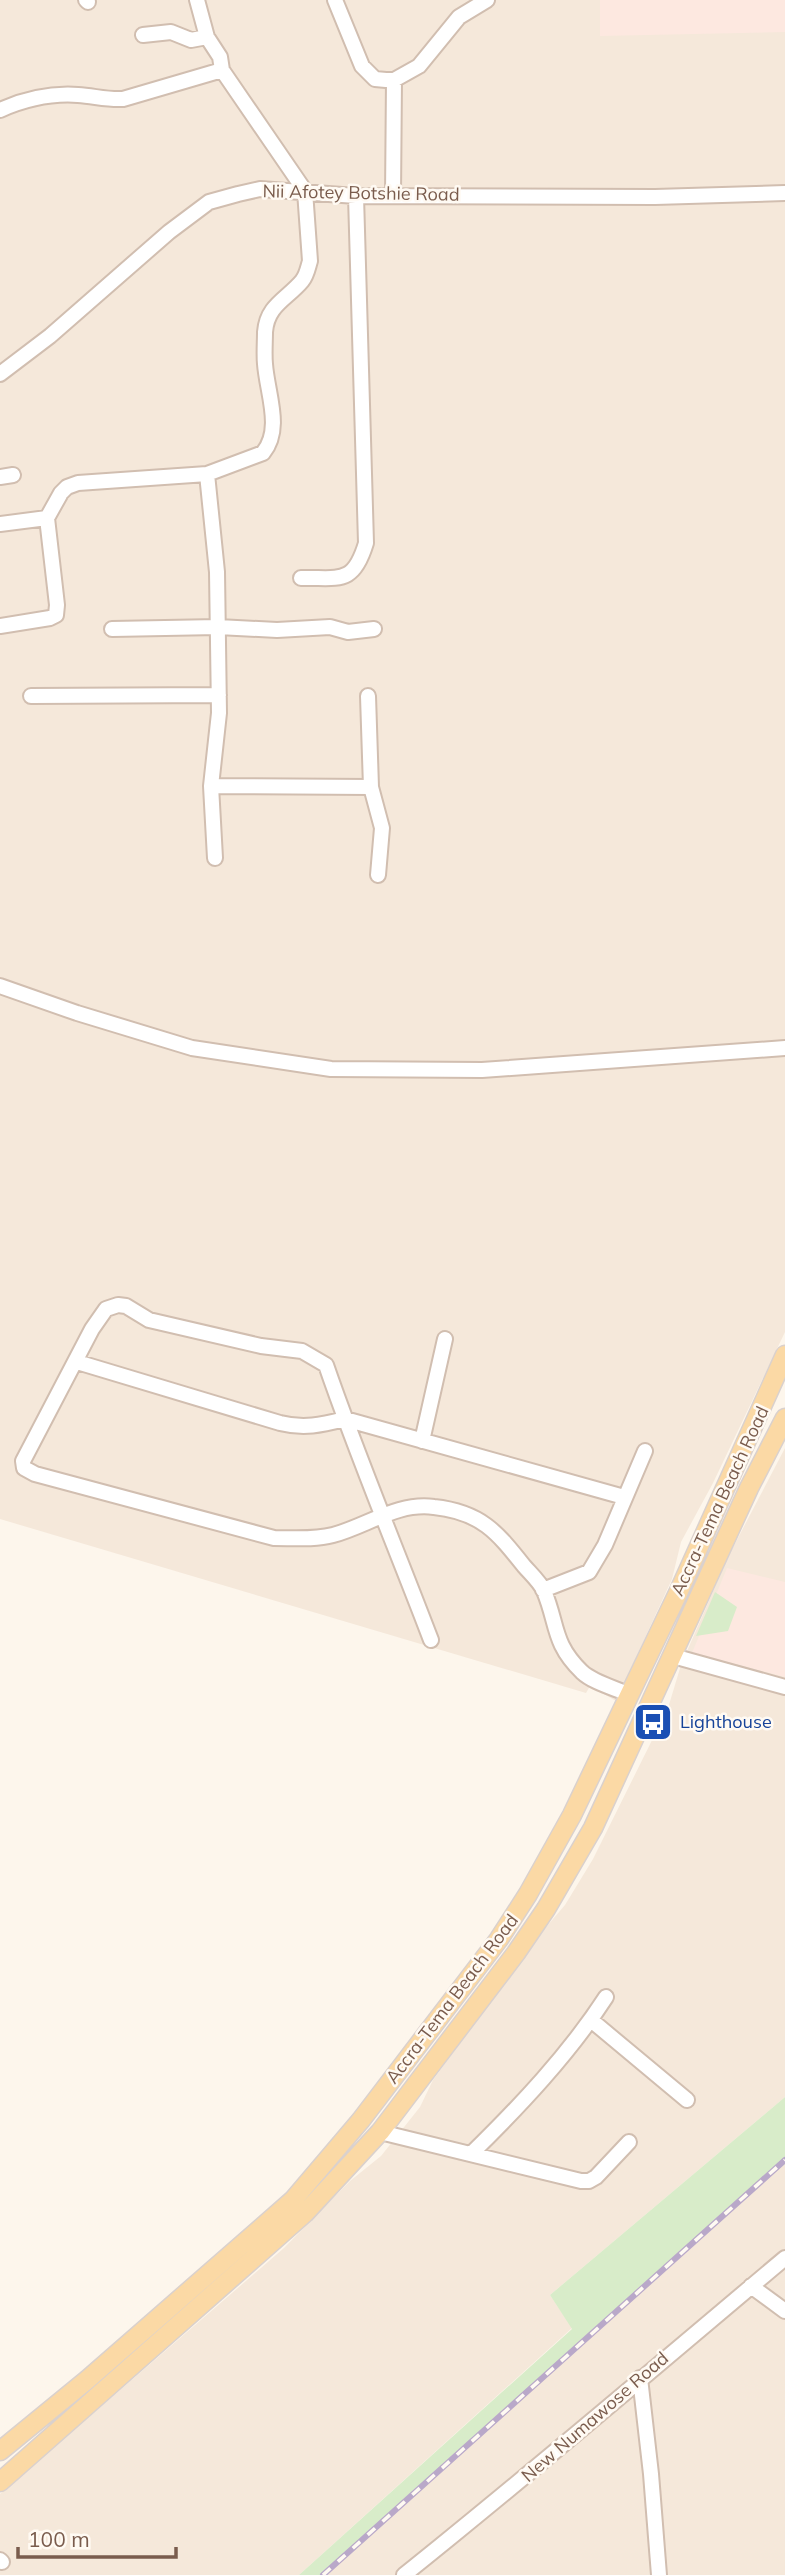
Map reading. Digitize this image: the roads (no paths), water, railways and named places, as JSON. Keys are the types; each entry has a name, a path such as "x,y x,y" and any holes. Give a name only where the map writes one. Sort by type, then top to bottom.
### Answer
{"main road":[{"name":"Accra-Tema Beach Road","path":"0,2451 87,2380 293,2200 361,2120 506,1928 572,1815 779,1388 785,1355"},
{"name":"Accra-Tema Beach Road","path":"0,2482 305,2213 380,2132 516,1953 546,1909 593,1828 785,1418"}],"street":[{"path":"0,626 56,615 47,518 67,487 78,483 207,474 263,453 273,432 265,364 265,329 276,303 303,280 307,272 310,261 304,191 222,70 220,57 207,37 197,0"},
{"path":"335,0 366,72 375,79 394,80 419,66 458,17 487,0"},
{"path":"144,35 171,32 191,40 207,37"},
{"path":"0,110 38,97 79,95 107,100 123,99 222,70"},
{"path":"393,195 394,80"},
{"name":"Nii Afotey Botshie Road","path":"0,374 50,336 169,232 209,202 260,189 356,196 655,197 785,193"},
{"path":"301,578 345,577 352,573 361,560 366,543 356,196"},
{"path":"207,474 217,572 219,695 211,786 215,858"},
{"path":"0,524 47,518"},
{"path":"112,629 218,627 277,630 330,627 348,632 374,629"},
{"path":"31,696 219,695"},
{"path":"368,696 371,787 382,828 378,875"},
{"path":"211,786 371,787"},
{"path":"0,986 192,1048 331,1069 482,1070 785,1048"},
{"path":"431,1640 383,1514 345,1419 326,1365 302,1351 261,1346 149,1321 126,1306 118,1305 106,1309 92,1329 23,1461 22,1465 27,1471 274,1538 307,1539 334,1535 383,1514 416,1506 435,1507 477,1519 497,1531 543,1590 557,1637 569,1658 584,1674 630,1695"},
{"path":"422,1441 445,1339"},
{"path":"77,1362 300,1428 345,1419 624,1497"},
{"path":"543,1590 589,1572 606,1545 645,1451"},
{"path":"673,1656 785,1687"},
{"path":"471,2154 515,2110 591,2020 606,1997"},
{"path":"591,2020 687,2100"},
{"path":"380,2132 581,2181 589,2181 629,2141"},
{"name":"New Numawose Road","path":"404,2575 511,2489 785,2258"},
{"path":"751,2286 785,2311"},
{"path":"640,2378 652,2474 659,2575"}],"railway":[{"path":"323,2575 785,2160"}],"place":[{"name":"Lighthouse","path":"653,1722"}]}
